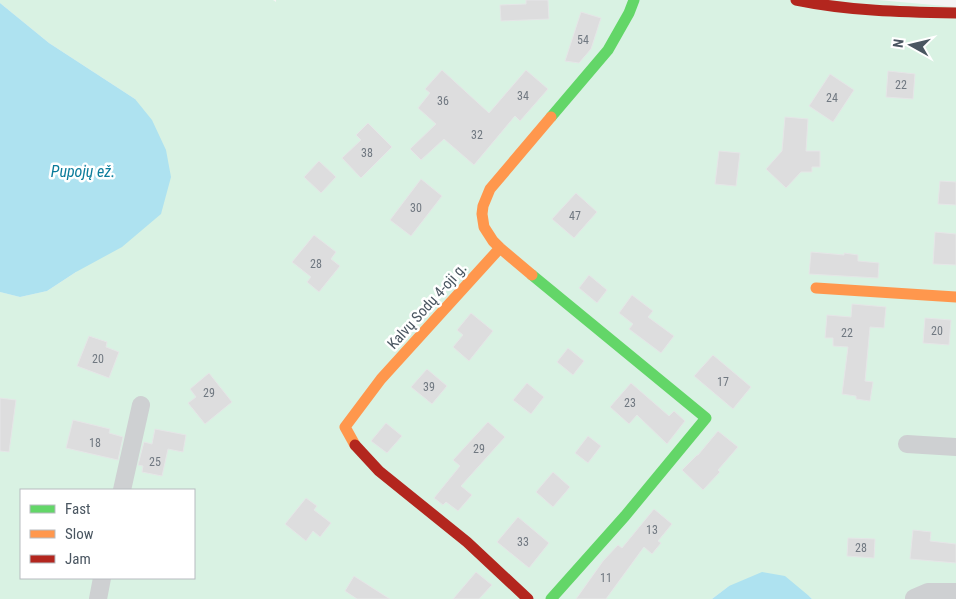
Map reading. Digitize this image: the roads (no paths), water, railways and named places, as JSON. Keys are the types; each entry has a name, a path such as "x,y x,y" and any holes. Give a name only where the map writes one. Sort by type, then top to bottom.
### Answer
{"street":[{"path":"551,599 625,516 706,418 500,248 489,237 482,222 483,202 490,189 608,50 629,14 634,0"},
{"path":"796,0 816,5 861,11 956,13"},
{"name":"Kalvų Sodų 4-oji g.","path":"500,248 381,379 345,426 354,445 379,471 466,542 528,599"},
{"path":"816,288 956,297"},
{"path":"122,489 141,405"},
{"path":"908,444 956,447"},
{"path":"98,599 102,579"},
{"path":"914,598 928,592 956,592"}],"water":[{"name":"Pupojų ež.","path":"0,3 49,43 135,99 152,120 166,150 171,177 161,214 122,247 76,272 47,291 20,297 0,292"},
{"path":"762,572 785,576 812,599 712,599 729,586"}]}
